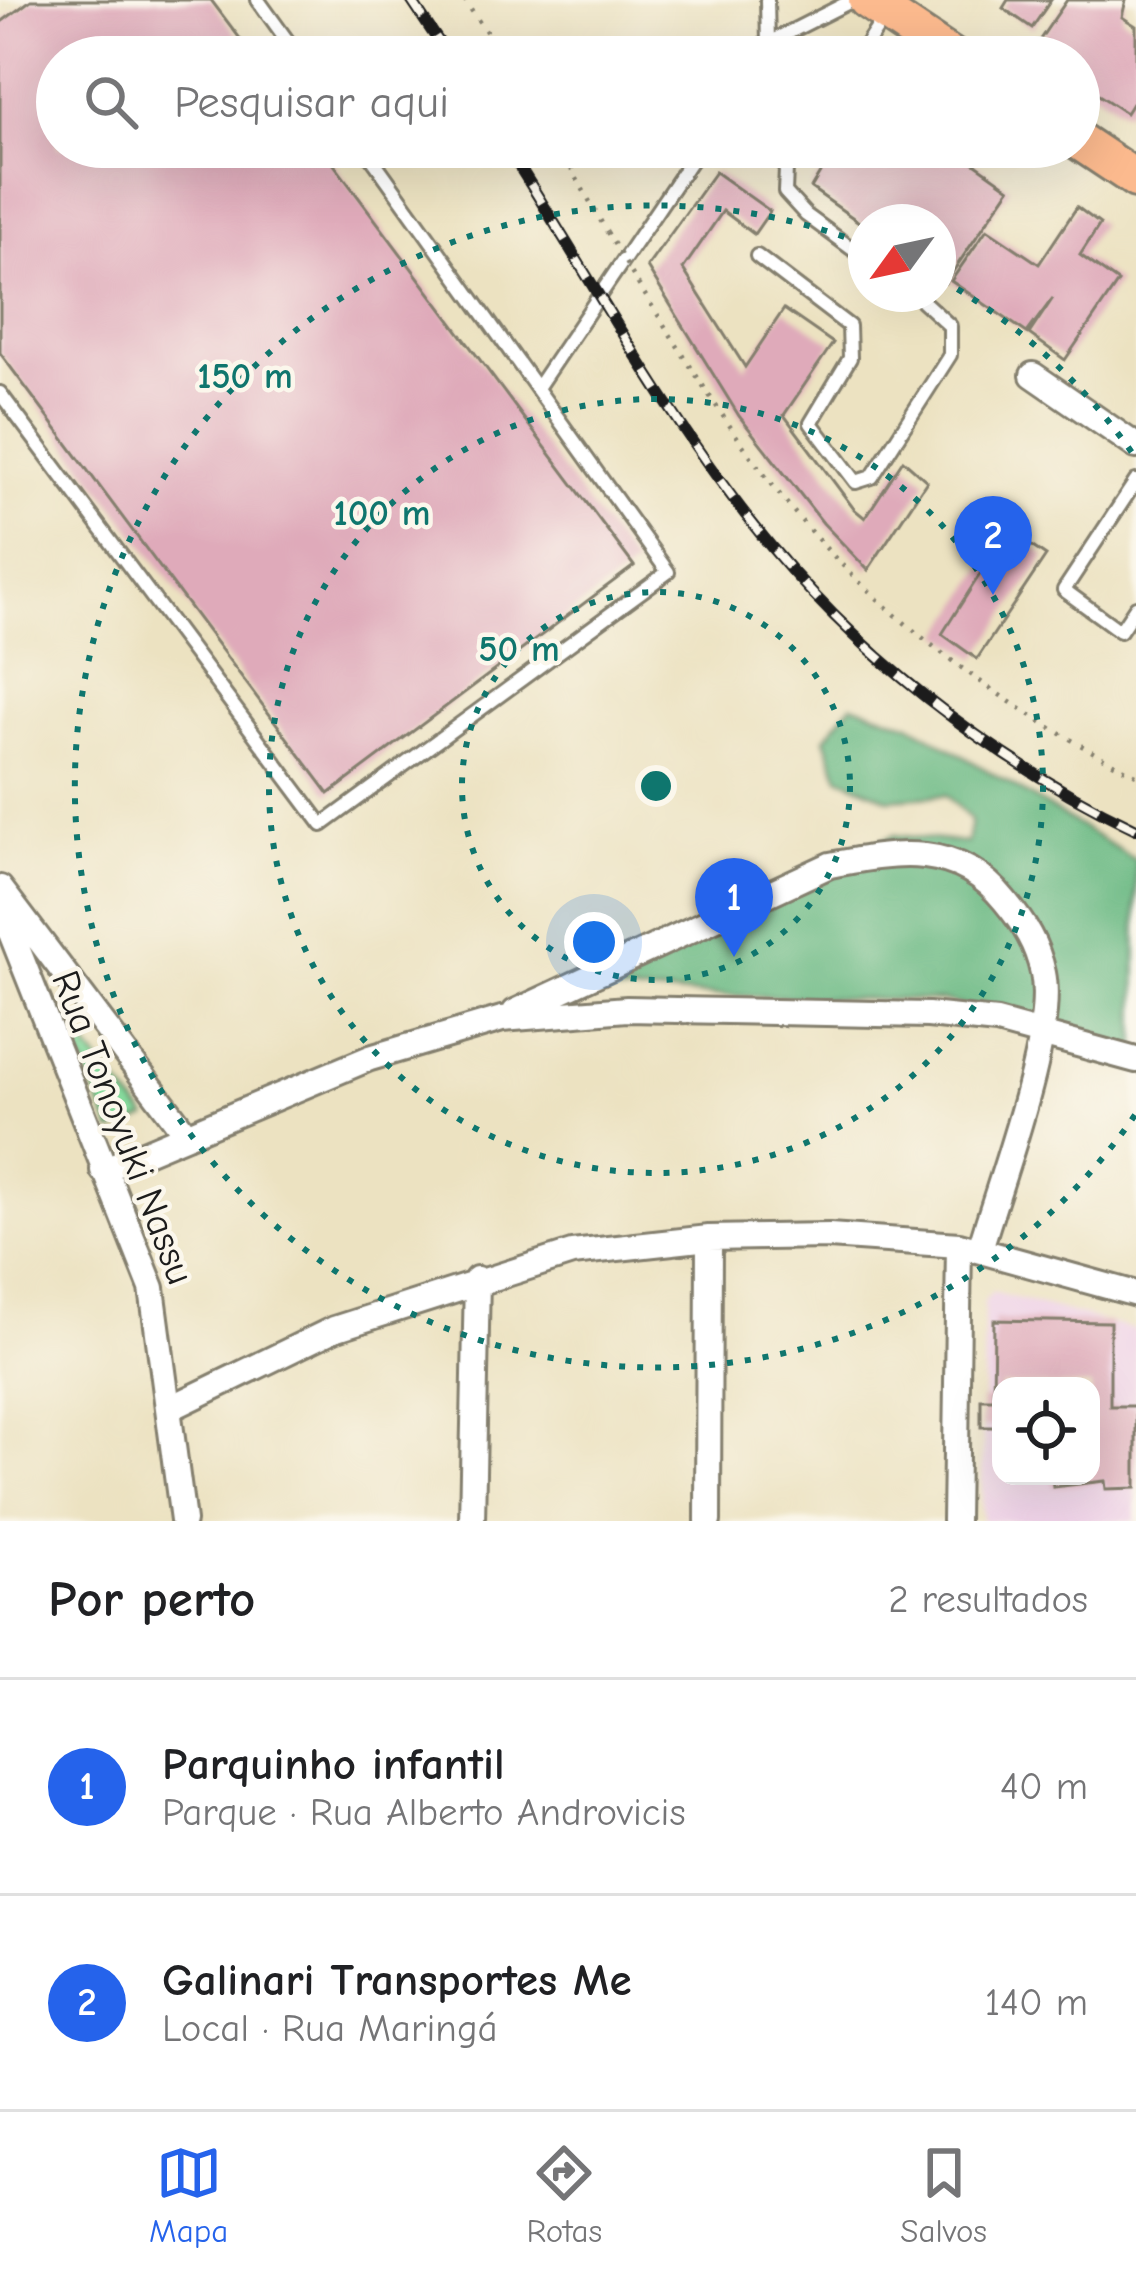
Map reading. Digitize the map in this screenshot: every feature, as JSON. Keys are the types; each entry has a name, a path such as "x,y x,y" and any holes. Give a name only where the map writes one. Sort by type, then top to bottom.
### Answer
{"main road":[{"path":"877,7 920,36"},
{"path":"1100,156 1136,179"}],"street":[{"path":"1033,375 1136,446"},
{"path":"103,1169 370,1058 502,1018 830,865 882,855 938,854 966,865 994,887 1030,933 1044,977 1041,1035 969,1247 955,1521"},
{"path":"0,888 187,1135"},
{"name":"Rua Tonoyuki Nassu","path":"0,905 152,1288 183,1521"},
{"path":"502,1018 627,1009 928,1015 997,1022 1136,1060"},
{"path":"171,1408 334,1329 477,1279 572,1253 709,1238 829,1236 969,1247 1136,1294"},
{"path":"708,1521 709,1238"},
{"path":"472,1521 477,1279"}],"lane":[{"path":"258,0 284,36"},
{"path":"767,0 768,36"},
{"path":"782,36 853,0"},
{"path":"866,36 877,7"},
{"path":"0,393 322,826 668,572 379,168"},
{"path":"537,388 686,168"},
{"path":"787,168 785,192 806,215 848,246"},
{"path":"757,256 848,326 850,358 812,423 856,482 872,477 950,355 950,326 935,312"},
{"path":"1136,482 1064,590 1120,631 1136,607"}],"path":[{"path":"464,0 489,36"},
{"path":"571,168 638,284 755,461 812,532 877,599 981,683 1080,747 1136,776"}],"shaded area":[{"path":"992,1292 1136,1330 1136,1521 982,1521 984,1301"}],"green space":[{"path":"852,704 910,724 1136,860 1136,1050 944,1001 584,992 724,907 894,835 967,843 971,820 946,795 889,799 839,777 825,738"},
{"path":"67,1024 147,1118 112,1132"}],"building":[{"path":"31,0 211,0 238,36 36,36 36,168 337,168 634,566 329,794 0,353 0,23"},
{"path":"1008,0 1051,0 1032,28 1003,8"},
{"path":"1067,0 1126,0 1122,17 1136,26 1136,97 1126,113 1100,96 1100,36 1042,36"},
{"path":"823,168 982,168 1010,188 956,267 956,204 848,204 848,214 811,188"},
{"path":"715,172 770,211 754,234 723,211 683,269 745,367 784,309 833,343 784,415 854,509 865,518 903,460 927,481 868,570 823,523 739,416 647,267"},
{"path":"1077,207 1100,224 1080,255 1118,282 1065,360 1029,334 1053,298 1027,333 956,284 956,274 987,229 1039,264"},
{"path":"1008,530 1046,556 977,659 942,634"},
{"path":"994,1320 1110,1322 1110,1406 1136,1406 1136,1488 1106,1489 1105,1481 1100,1482 1100,1377 993,1377"},
{"path":"981,1399 992,1399 992,1427 981,1427"}],"railway":[{"path":"411,0 435,36"},
{"path":"520,168 686,432 791,570 879,658 927,698 1028,770 1136,829"}],"place":[{"name":"Galinari Transportes Me","path":"993,595"},
{"name":"Parquinho infantil","path":"734,957"}]}
